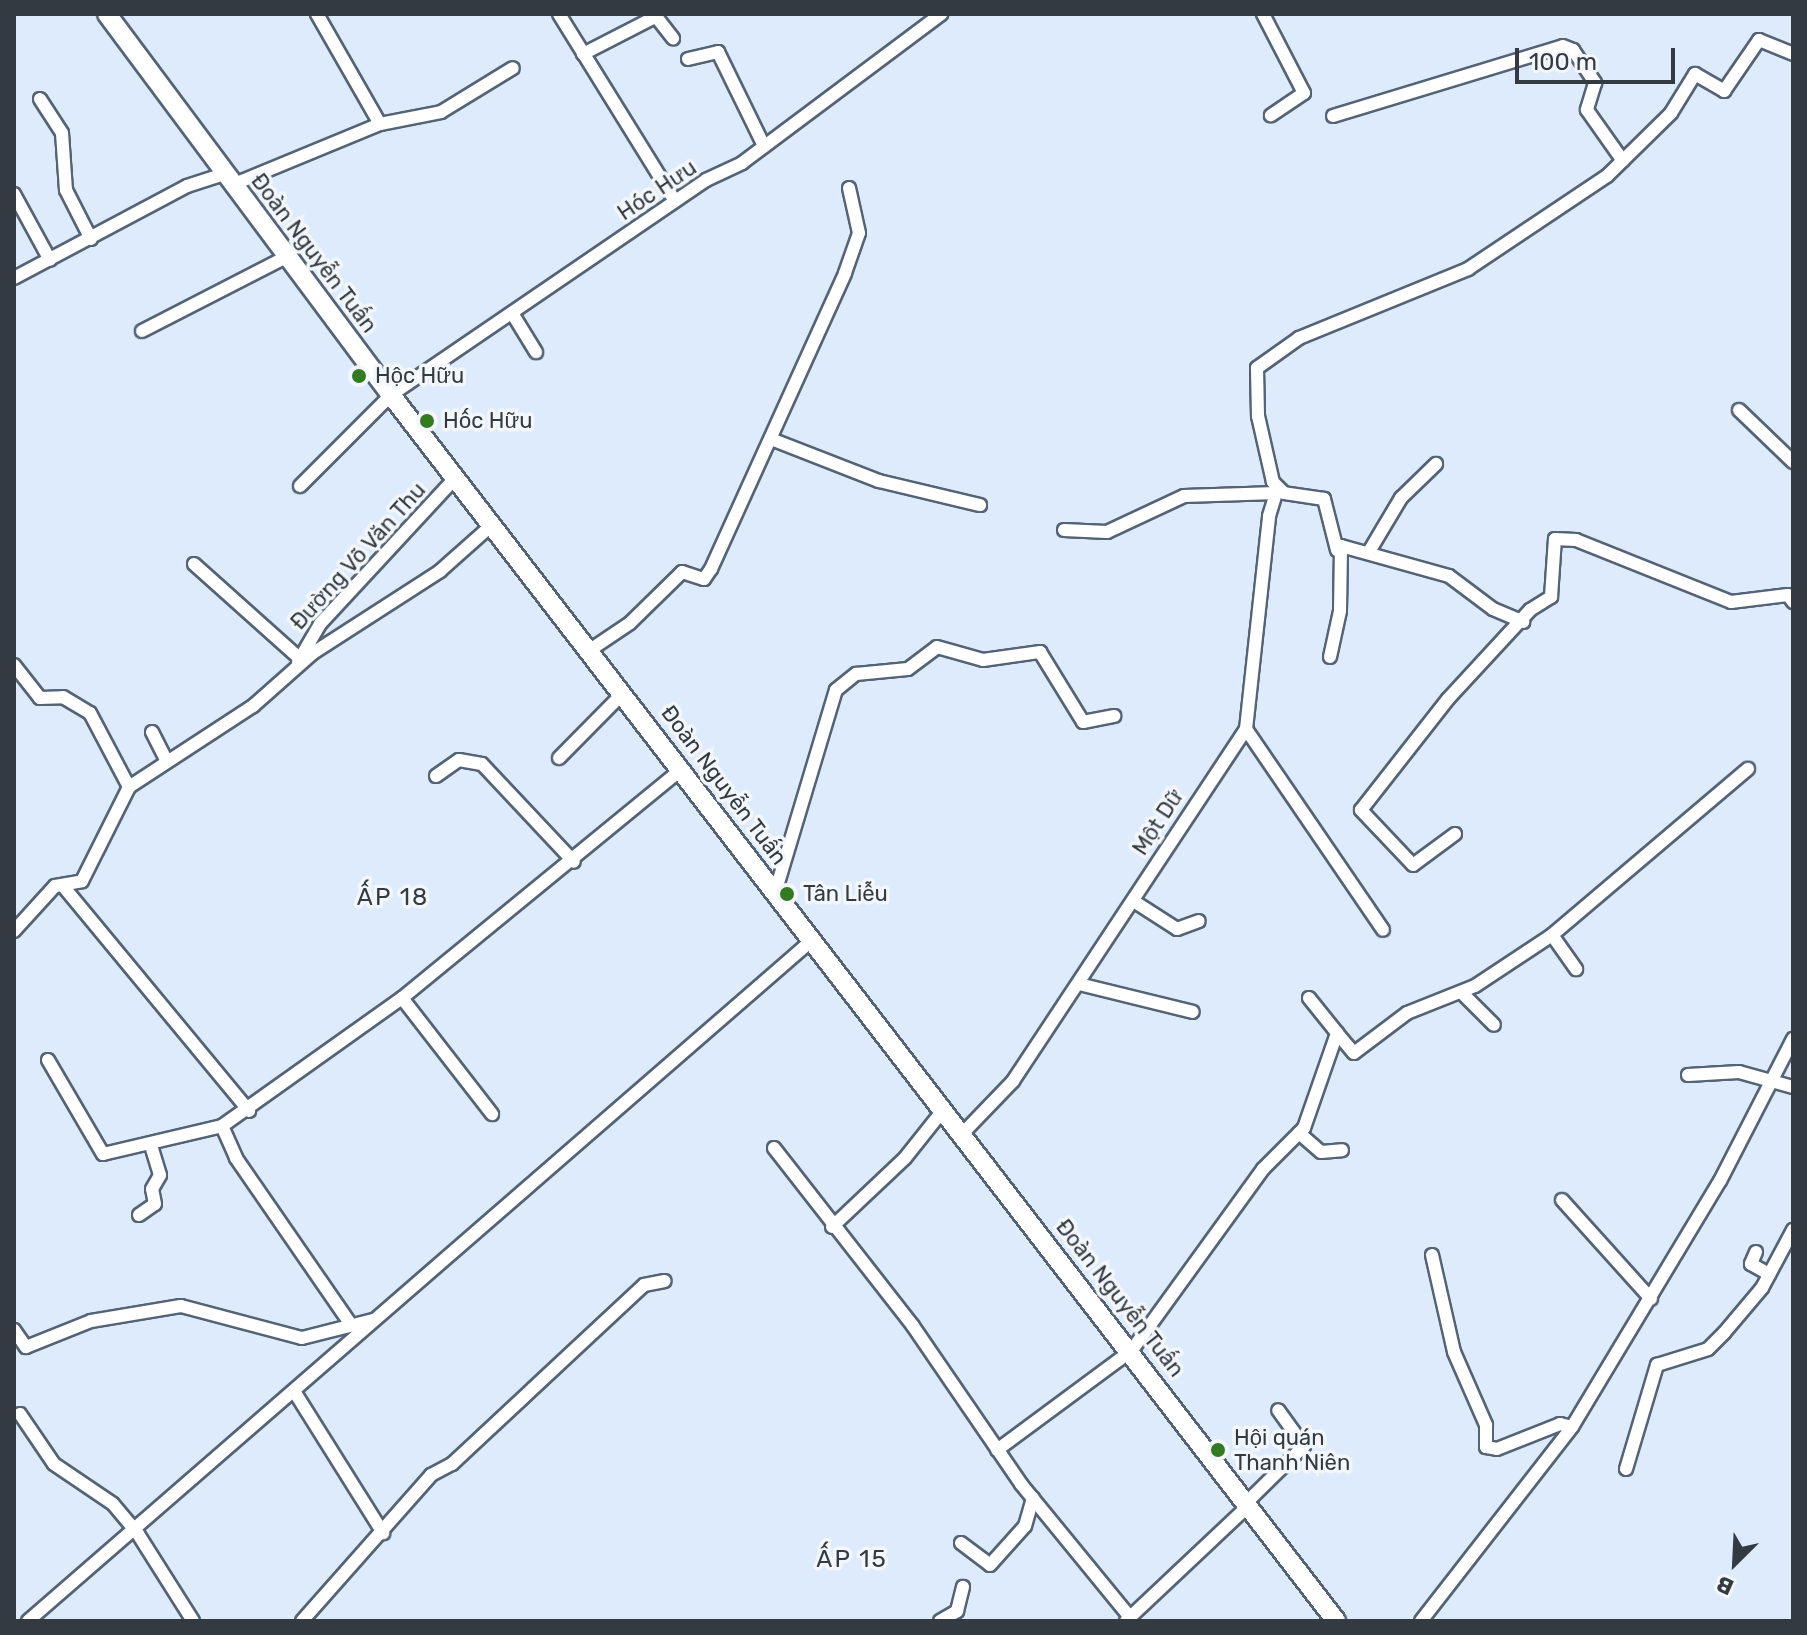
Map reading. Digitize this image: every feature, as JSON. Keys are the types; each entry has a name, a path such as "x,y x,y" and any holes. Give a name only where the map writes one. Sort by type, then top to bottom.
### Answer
{"main road":[{"name":"Đoàn Nguyễn Tuấn","path":"107,14 391,395 682,769 811,941 1132,1350 1246,1506 1336,1621"}],"street":[{"path":"317,14 380,124"},
{"path":"559,14 675,201"},
{"name":"Hóc Hưu","path":"300,486 391,395 675,201 764,146 941,14"},
{"path":"1263,14 1304,93 1271,115"},
{"path":"583,54 654,16 673,38"},
{"name":"Một Dữ","path":"963,1133 1013,1081 1135,902 1246,729 1277,492 1253,376 1271,353 1468,269 1623,161 1671,113 1695,74 1727,90 1759,40 1793,54"},
{"path":"1333,116 1563,46 1573,50 1595,83 1587,110 1623,161"},
{"path":"688,59 718,52 764,146"},
{"path":"14,278 91,239 228,179 380,124 441,112 513,68"},
{"path":"40,99 62,133 66,190 91,239"},
{"path":"590,650 630,623 682,572 704,579 771,439 859,233 849,188"},
{"path":"14,194 50,260"},
{"path":"142,331 288,256"},
{"path":"512,313 536,352"},
{"path":"1739,410 1793,462"},
{"path":"771,439 879,481 980,505"},
{"path":"1370,550 1401,498 1436,464"},
{"name":"Đường Võ Văn Thu","path":"298,661 344,596 456,477"},
{"path":"1064,530 1107,532 1184,496 1277,492 1324,499 1337,550 1340,611 1330,657"},
{"path":"14,931 55,886 75,886 92,866 129,787 253,706 298,661 440,571 493,524"},
{"path":"1455,834 1413,865 1361,810 1448,699 1551,597 1555,539 1576,540 1731,602 1791,595"},
{"path":"1337,550 1370,550 1449,576 1493,609 1523,622"},
{"path":"194,564 298,661"},
{"path":"775,893 836,690 856,674 908,669 937,647 983,660 1040,652 1083,722 1114,716"},
{"path":"14,665 42,699 63,697 90,713 129,787"},
{"path":"559,758 623,693"},
{"path":"1246,729 1383,930"},
{"path":"152,732 167,761"},
{"path":"436,776 459,760 482,764 574,862"},
{"path":"48,1060 103,1154 222,1126 249,1111 402,998 574,862 682,769"},
{"path":"1309,998 1354,1053 1407,1013 1462,993 1552,935 1748,769"},
{"path":"63,886 249,1111"},
{"path":"1135,902 1177,929 1199,921"},
{"path":"1552,935 1576,969"},
{"path":"28,1621 811,941"},
{"path":"1079,984 1193,1012"},
{"path":"1462,993 1494,1025"},
{"path":"402,998 492,1114"},
{"path":"997,1450 1132,1350 1263,1169 1299,1133 1337,1033"},
{"path":"1421,1621 1572,1427 1651,1299 1773,1086 1793,1039"},
{"path":"1688,1075 1739,1072 1773,1086 1793,1087"},
{"path":"832,1227 905,1158 944,1109"},
{"path":"222,1126 236,1158 350,1323"},
{"path":"1299,1133 1321,1152 1342,1150"},
{"path":"139,1215 155,1204 152,1189 160,1175 151,1145"},
{"path":"774,1148 832,1227 913,1326 997,1450 1128,1619 1304,1446 1278,1410"},
{"path":"1562,1200 1651,1299"},
{"path":"1626,1469 1657,1365 1708,1349 1769,1274 1793,1230"},
{"path":"1756,1252 1751,1264 1769,1274"},
{"path":"1432,1255 1454,1352 1486,1425 1486,1447 1497,1449 1560,1424 1572,1427"},
{"path":"302,1621 383,1533 431,1475 452,1464 644,1285 665,1281"},
{"path":"14,1330 26,1347 91,1321 181,1306 302,1338 350,1323 373,1320"},
{"path":"294,1391 383,1533"},
{"path":"20,1414 54,1464 113,1504 133,1528 193,1621"},
{"path":"961,1543 990,1565 1025,1526 1033,1498"},
{"path":"940,1621 957,1611 963,1587"}],"place":[{"name":"Hộc Hữu","path":"359,376"},
{"name":"Hốc Hữu","path":"427,421"},
{"name":"Tân Liễu","path":"787,894"},
{"name":"Hội quán Thanh Niên","path":"1218,1450"}],"district":[{"name":"ẤP 18","path":"393,898"},
{"name":"ẤP 15","path":"852,1560"}]}
